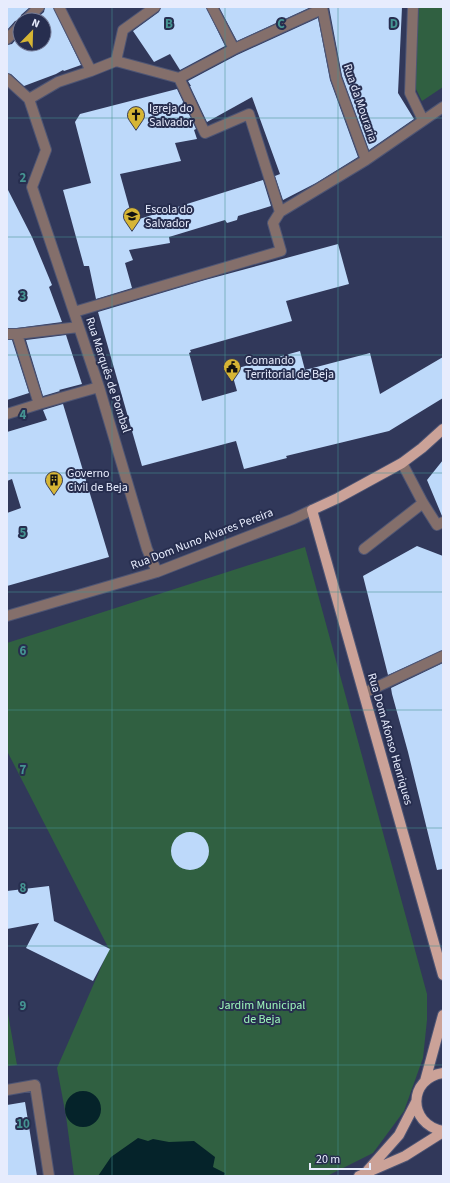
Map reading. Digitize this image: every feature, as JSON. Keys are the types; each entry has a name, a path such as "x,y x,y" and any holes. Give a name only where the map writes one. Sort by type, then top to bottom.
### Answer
{"main road":[{"path":"312,510 338,498 402,463 422,448 443,429"},
{"name":"Rua Dom Afonso Henriques","path":"312,510 443,974"},
{"path":"425,1081 443,1014"},
{"path":"443,1073 432,1076 425,1081 420,1087 416,1102 417,1111 421,1119 436,1130 443,1132"},
{"path":"362,1174 399,1135 416,1102"},
{"path":"362,1174 405,1156 443,1132"}],"street":[{"path":"59,7 91,71"},
{"path":"116,61 123,30 155,7"},
{"path":"212,7 234,49"},
{"path":"413,7 410,93 423,120"},
{"path":"7,79 29,100 58,82 116,61 179,78 234,49 322,8"},
{"name":"Rua da Mouraria","path":"322,8 336,78 366,160"},
{"path":"179,78 205,134 249,114 280,212"},
{"name":"Rua Marquês de Pombal","path":"29,100 46,150 32,187 99,387 147,549 156,572"},
{"path":"74,312 281,251 272,223 280,212 366,160 443,107"},
{"path":"38,404 12,334 79,327"},
{"path":"7,414 99,387"},
{"path":"402,463 423,503 441,526"},
{"path":"364,549 423,503"},
{"name":"Rua Dom Nuno Alvares Pereira","path":"7,616 156,572 293,519 312,510"},
{"path":"364,693 443,656"},
{"path":"7,1090 35,1085 49,1176"}],"green space":[{"path":"419,7 443,7 443,87 422,101 414,85"},
{"name":"Jardim Municipal de Beja","path":"305,547 427,994 427,1020 423,1058 404,1111 373,1153 327,1176 74,1176 66,1116 57,1068 109,949 7,751 7,643"},
{"path":"7,1008 17,1065 7,1066"}],"shaded area":[{"path":"87,1091 96,1096 100,1102 100,1116 96,1122 87,1127 79,1127 70,1122 66,1116 65,1105 70,1096 76,1092"},
{"path":"138,1138 148,1141 153,1139 169,1142 194,1141 215,1157 213,1167 225,1173 224,1176 98,1176 111,1157"}],"building":[{"path":"7,7 30,7 24,12 12,12 12,24 7,30"},
{"path":"45,7 53,7 81,65 64,71 63,70 24,86 11,74 7,73 7,45 12,44 12,52 52,52 52,12 44,12"},
{"path":"161,7 206,7 225,46 180,70 170,54 154,62 133,31 159,12"},
{"path":"219,7 311,7 237,41"},
{"path":"329,7 402,7 398,93 414,119 369,150 342,76"},
{"path":"318,18 330,80 358,157 316,183 283,200 275,176 280,174 252,97 207,122 188,81 237,55"},
{"path":"177,89 196,129 194,130 197,139 175,143 181,161 120,174 133,221 263,180 271,206 238,216 237,220 227,223 225,220 169,237 170,243 129,250 133,260 125,263 132,288 96,299 89,266 84,266 63,190 91,183 75,122 80,114"},
{"path":"7,188 32,237 52,285 49,287 62,322 7,328"},
{"path":"338,244 349,284 286,301 292,321 190,350 191,352 189,353 202,401 237,391 231,370 300,351 305,370 370,353 380,394 443,357 443,398 389,431 286,456 287,458 244,469 236,441 142,466 98,312 205,280"},
{"path":"66,335 82,384 43,396 26,340"},
{"path":"7,340 12,340 29,393 7,400"},
{"name":"Governo Civil de Beja","path":"63,404 109,557 7,586 7,513 21,508 12,479 7,481 7,432 47,420 43,410"},
{"path":"443,460 443,516 442,516 427,480"},
{"path":"417,546 443,556 443,650 388,675 363,576"},
{"path":"443,663 443,869 437,870 391,688"},
{"path":"190,832 200,835 206,841 209,851 206,861 200,867 190,870 180,867 174,861 171,851 174,841 180,835"},
{"path":"49,886 54,921 110,949 93,981 26,948 39,923 7,929 7,891"},
{"path":"25,1102 37,1176 7,1176 7,1105"}],"place":[{"name":"Igreja do Salvador","path":"136,130"},
{"name":"Escola do Salvador","path":"132,231"},
{"name":"Comando Territorial de Beja","path":"232,382"},
{"name":"Governo Civil de Beja","path":"54,495"}]}
